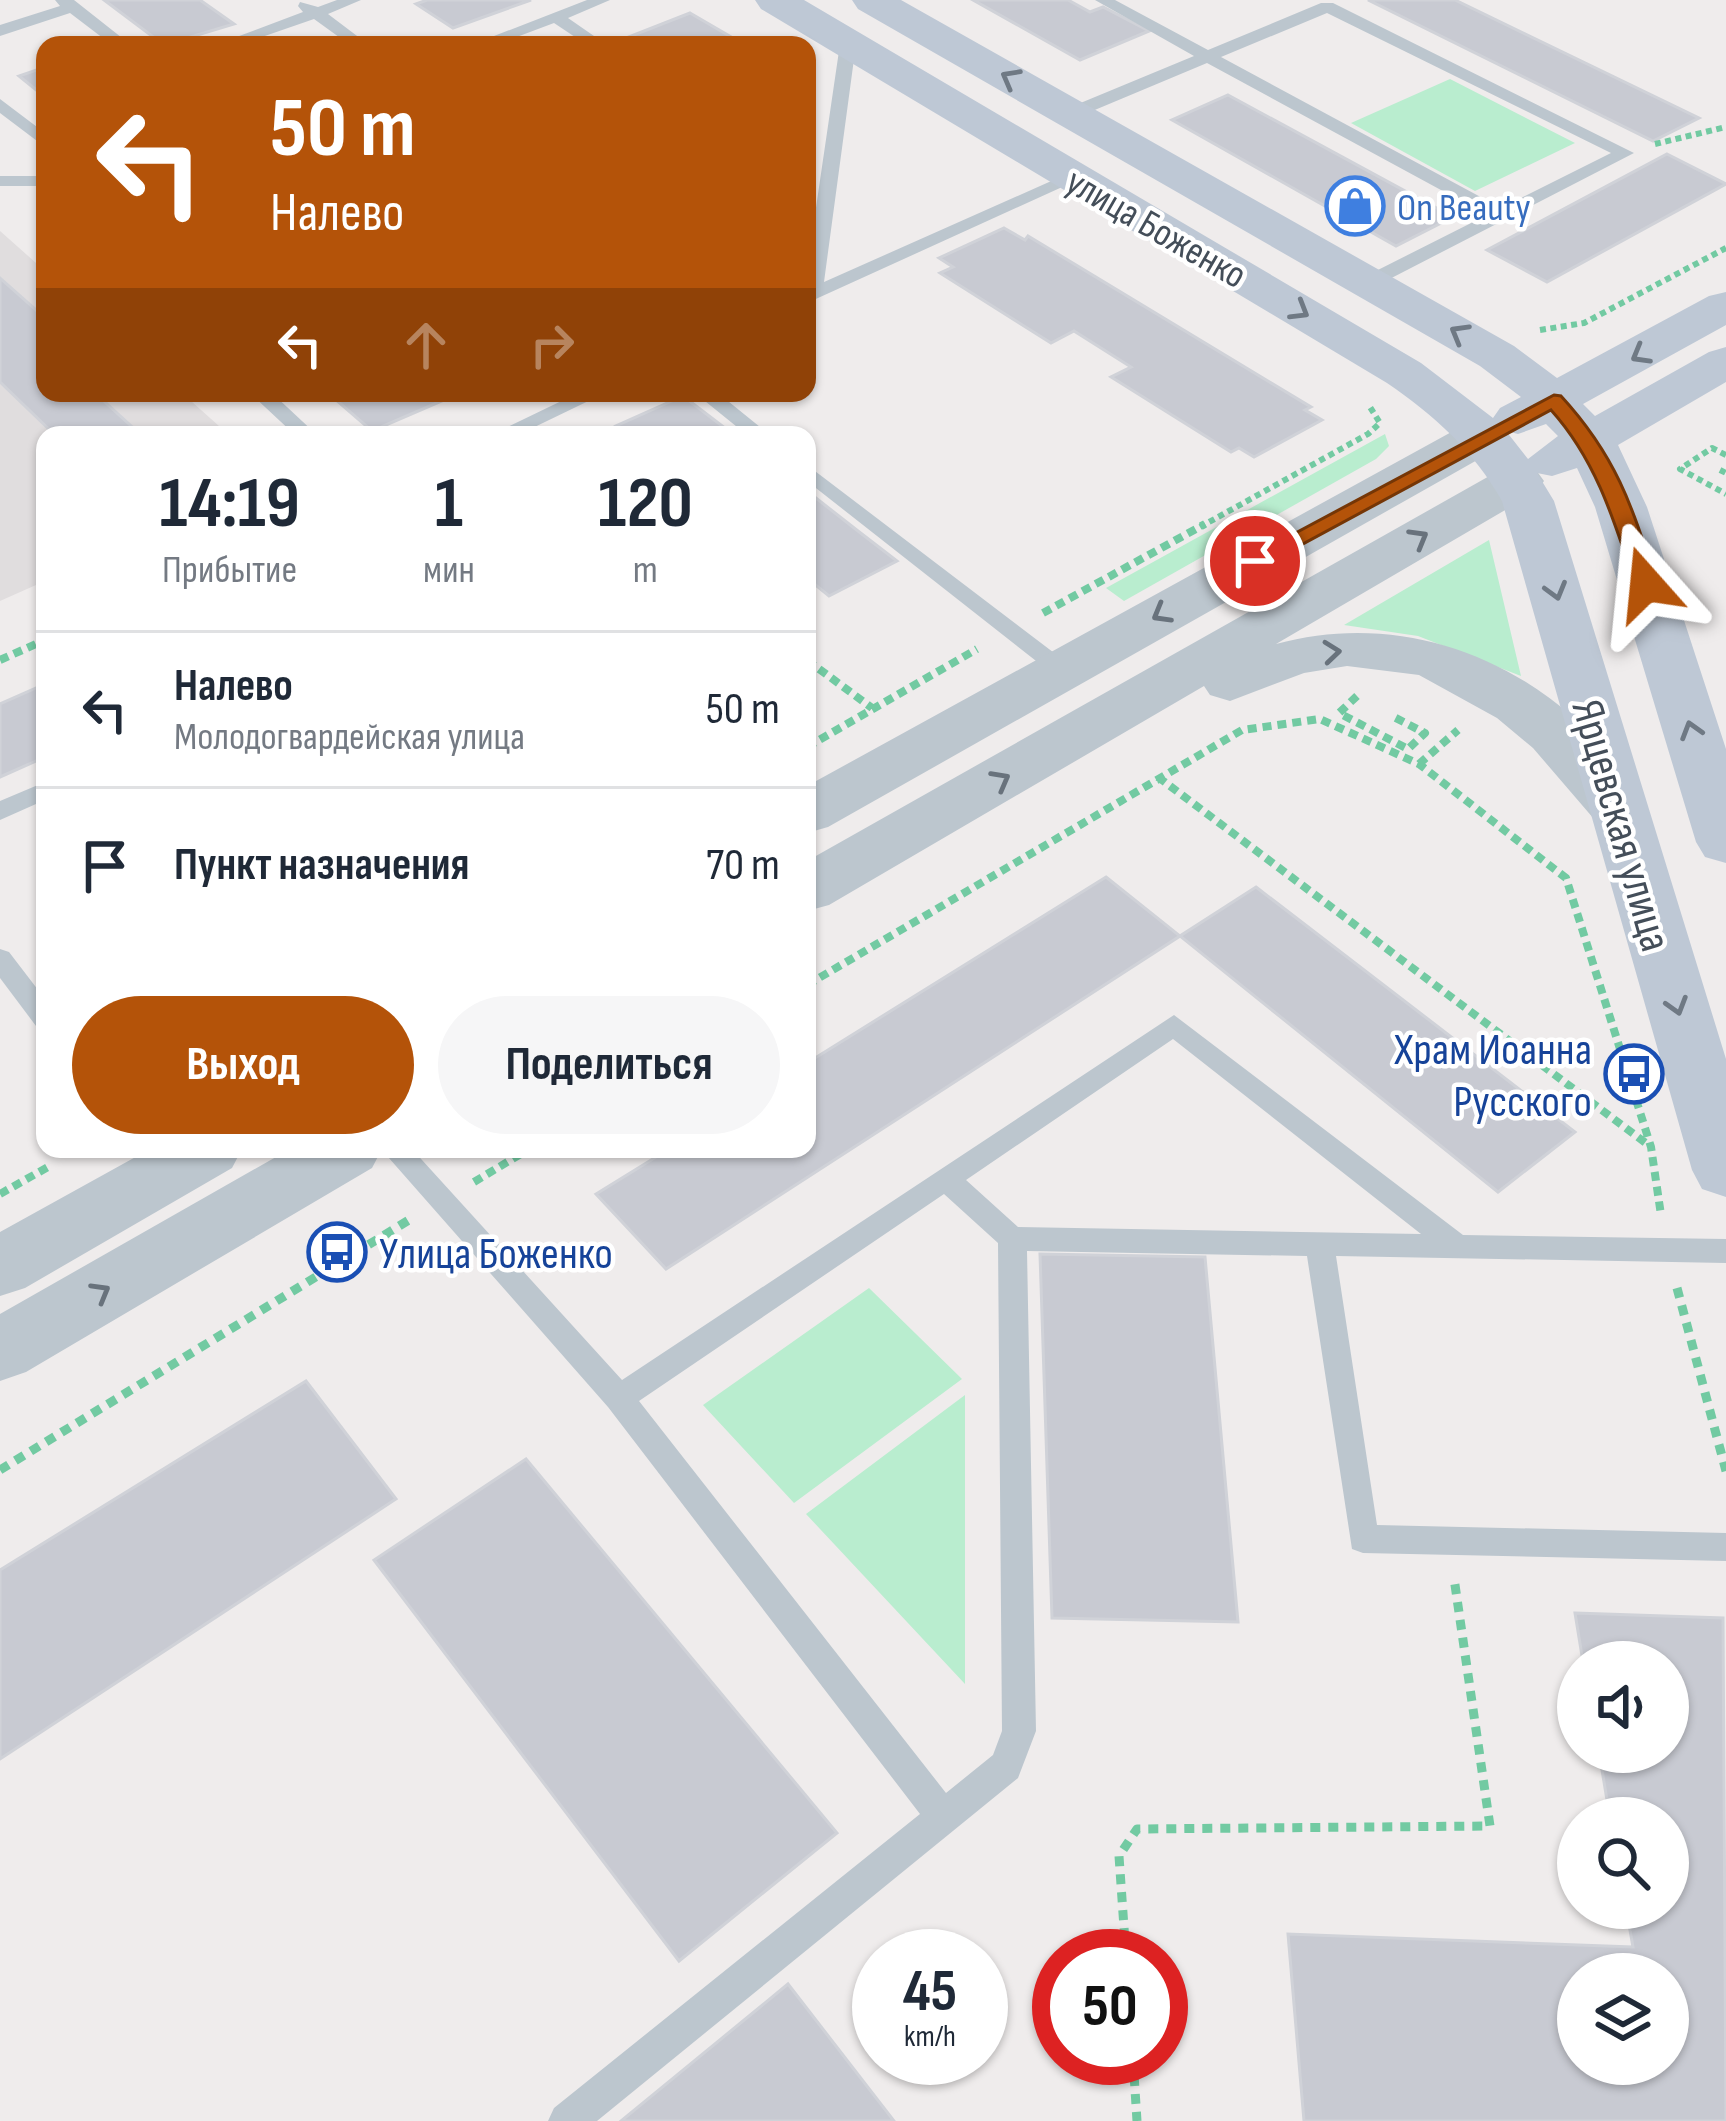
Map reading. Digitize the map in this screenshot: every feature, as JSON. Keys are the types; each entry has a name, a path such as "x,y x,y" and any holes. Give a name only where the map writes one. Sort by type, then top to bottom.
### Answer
{"main road":[{"name":"улица Боженко","path":"775,0 1404,373 1465,415 1501,458"},
{"name":"улица Боженко","path":"872,0 1497,356 1572,420"},
{"path":"1572,420 1726,306"},
{"path":"1501,458 1572,420 1726,362"},
{"name":"Ярцевская улица","path":"1572,420 1627,524 1726,842"},
{"name":"Ярцевская улица","path":"1501,458 1549,567 1726,1170"}],"street":[{"path":"816,807 1062,670 1501,458"},
{"path":"816,884 1101,724 1501,458"},
{"path":"1101,724 1300,655 1347,649 1391,652 1470,674 1531,710 1578,754 1615,803"},
{"path":"0,1267 170,1158"},
{"path":"0,1350 332,1158"}],"lane":[{"path":"297,0 348,36"},
{"path":"249,36 353,0"},
{"path":"503,36 602,0"},
{"path":"1102,0 1500,215"},
{"path":"0,31 68,4 111,36"},
{"path":"1072,113 1328,7 1625,153"},
{"path":"555,17 585,36"},
{"path":"816,256 848,44"},
{"path":"0,104 36,134"},
{"path":"1369,282 1625,153"},
{"path":"816,293 1072,178"},
{"path":"0,181 36,181"},
{"path":"270,402 297,426"},
{"path":"521,426 575,402"},
{"path":"716,402 748,426"},
{"path":"816,478 1062,670"},
{"path":"0,812 36,794"},
{"path":"0,959 36,1007"},
{"path":"619,1398 1174,1025 1459,1248"},
{"path":"402,1158 619,1398 943,1817"},
{"path":"945,1178 1012,1239 1726,1251"},
{"path":"567,2121 1006,1766 1019,1731 1012,1239"},
{"path":"1320,1247 1363,1539 1726,1547"}],"path":[{"path":"1625,153 1726,127"},
{"path":"1540,330 1584,323 1726,248"},
{"path":"816,742 1368,434 1379,423"},
{"path":"1726,455 1712,448 1680,469 1726,494"},
{"path":"0,660 36,644"},
{"path":"816,667 872,708"},
{"path":"1364,690 1339,713 1408,749 1425,733 1394,717"},
{"path":"816,980 1242,730 1320,719 1419,764 1566,878 1651,1147 1666,1250 1726,1471"},
{"path":"1419,764 1466,723"},
{"path":"1158,777 1651,1147"},
{"path":"0,1470 514,1158"},
{"path":"0,1194 61,1160"},
{"path":"1124,1929 1119,1856 1137,1829 1490,1826 1448,1541"},
{"path":"1135,2085 1137,2121"}],"shaded area":[{"path":"0,231 36,263 36,402 192,402 219,426 36,426 36,585 0,601"}],"green space":[{"path":"1450,79 1575,143 1475,191 1351,123"},
{"path":"1385,434 1389,446 1376,459 1124,601 1106,588"},
{"path":"1489,540 1521,676 1418,636 1344,625"},
{"path":"869,1288 962,1379 794,1503 703,1405"},
{"path":"965,1395 965,1684 806,1514"}],"building":[{"path":"104,0 200,0 234,24 194,36 152,36"},
{"path":"427,0 531,0 453,28 416,4"},
{"path":"973,0 1068,0 1090,12 1103,7 1149,31 1080,60"},
{"path":"1368,0 1455,0 1699,118 1653,141"},
{"path":"690,13 730,36 631,36"},
{"path":"36,70 36,90 19,76"},
{"path":"1228,95 1453,217 1396,246 1172,120"},
{"path":"1667,154 1726,184 1547,282 1487,250"},
{"path":"1004,228 1025,240 1028,236 1311,407 1305,410 1322,420 1254,457 1239,448 1231,452 1111,377 1131,367 1074,331 1051,343 940,273 953,267 939,258"},
{"path":"0,278 36,310 36,402 105,402 131,426 46,426 0,382"},
{"path":"338,402 439,402 384,426 366,426"},
{"path":"670,402 691,402 722,426 616,426"},
{"path":"816,498 897,561 829,596 816,585"},
{"path":"36,688 36,761 0,777 0,704"},
{"path":"1106,877 1180,936 666,1269 596,1194 654,1158 816,1158 816,1057"},
{"path":"1256,887 1575,1132 1498,1192 1180,936"},
{"path":"1040,1254 1205,1257 1238,1622 1052,1618"},
{"path":"306,1381 396,1499 0,1759 0,1570"},
{"path":"526,1459 837,1833 679,1961 374,1560"},
{"path":"1575,1613 1723,1618 1726,2121 1304,2121 1288,1934 1633,1947 1630,1929 1689,1929 1689,1797 1606,1797 1602,1773 1689,1773 1689,1641 1580,1641"},
{"path":"788,1984 852,2067 852,2085 866,2085 894,2121 621,2121"}],"place":[{"name":"On Beauty","path":"1355,206"},
{"name":"Храм Иоанна Русского","path":"1634,1074"},
{"name":"Улица Боженко","path":"337,1252"}],"route":[{"path":"1255,561 1554,401 1589,440 1621,507 1646,584"}]}
